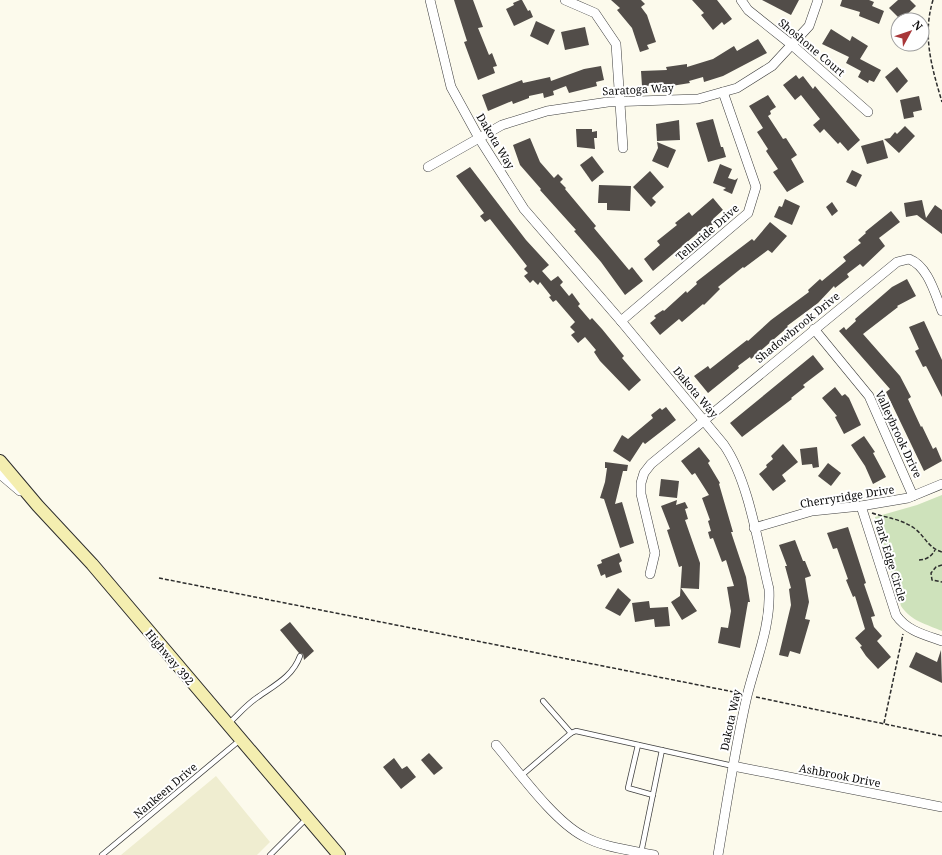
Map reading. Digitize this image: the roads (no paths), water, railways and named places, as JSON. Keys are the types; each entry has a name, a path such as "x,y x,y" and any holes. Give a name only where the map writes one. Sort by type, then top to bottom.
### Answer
{"main road":[{"name":"Highway 392","path":"0,461 38,506 92,564 338,855"}],"street":[{"name":"Dakota Way","path":"430,0 452,87 479,138 524,210 621,321 704,420 732,457 743,484 769,589 770,603 760,654 747,695 718,855"},
{"path":"565,0 595,13 616,44 623,148"},
{"name":"Shoshone Court","path":"741,0 748,10 792,44 868,112"},
{"name":"Saratoga Way","path":"428,167 502,125 547,111 621,101 698,99 737,88 772,66 809,26 818,0"},
{"name":"Telluride Drive","path":"621,321 748,213 756,187 723,92"},
{"name":"Shadowbrook Drive","path":"650,574 655,553 641,494 641,483 644,474 651,464 887,269 903,259 909,259 920,266 927,277 942,311"},
{"name":"Valleybrook Drive","path":"814,329 869,396 913,496"},
{"path":"0,474 38,506"},
{"name":"Cherryridge Drive","path":"754,528 812,511 861,506 913,496 942,484"},
{"name":"Park Edge Circle","path":"861,506 887,592 896,615 913,631 942,641"},
{"path":"496,745 565,824 584,837 641,854 654,855"},
{"name":"Ashbrook Drive","path":"734,766 942,806"}],"lane":[{"path":"227,724 258,697 271,690 291,672 296,667 300,656"},
{"path":"543,701 571,733"},
{"path":"522,775 571,733 576,731 734,766"},
{"name":"Nankeen Drive","path":"102,855 240,740"},
{"path":"638,745 628,788 653,795"},
{"path":"641,854 662,750"},
{"path":"270,855 307,818"}]}
